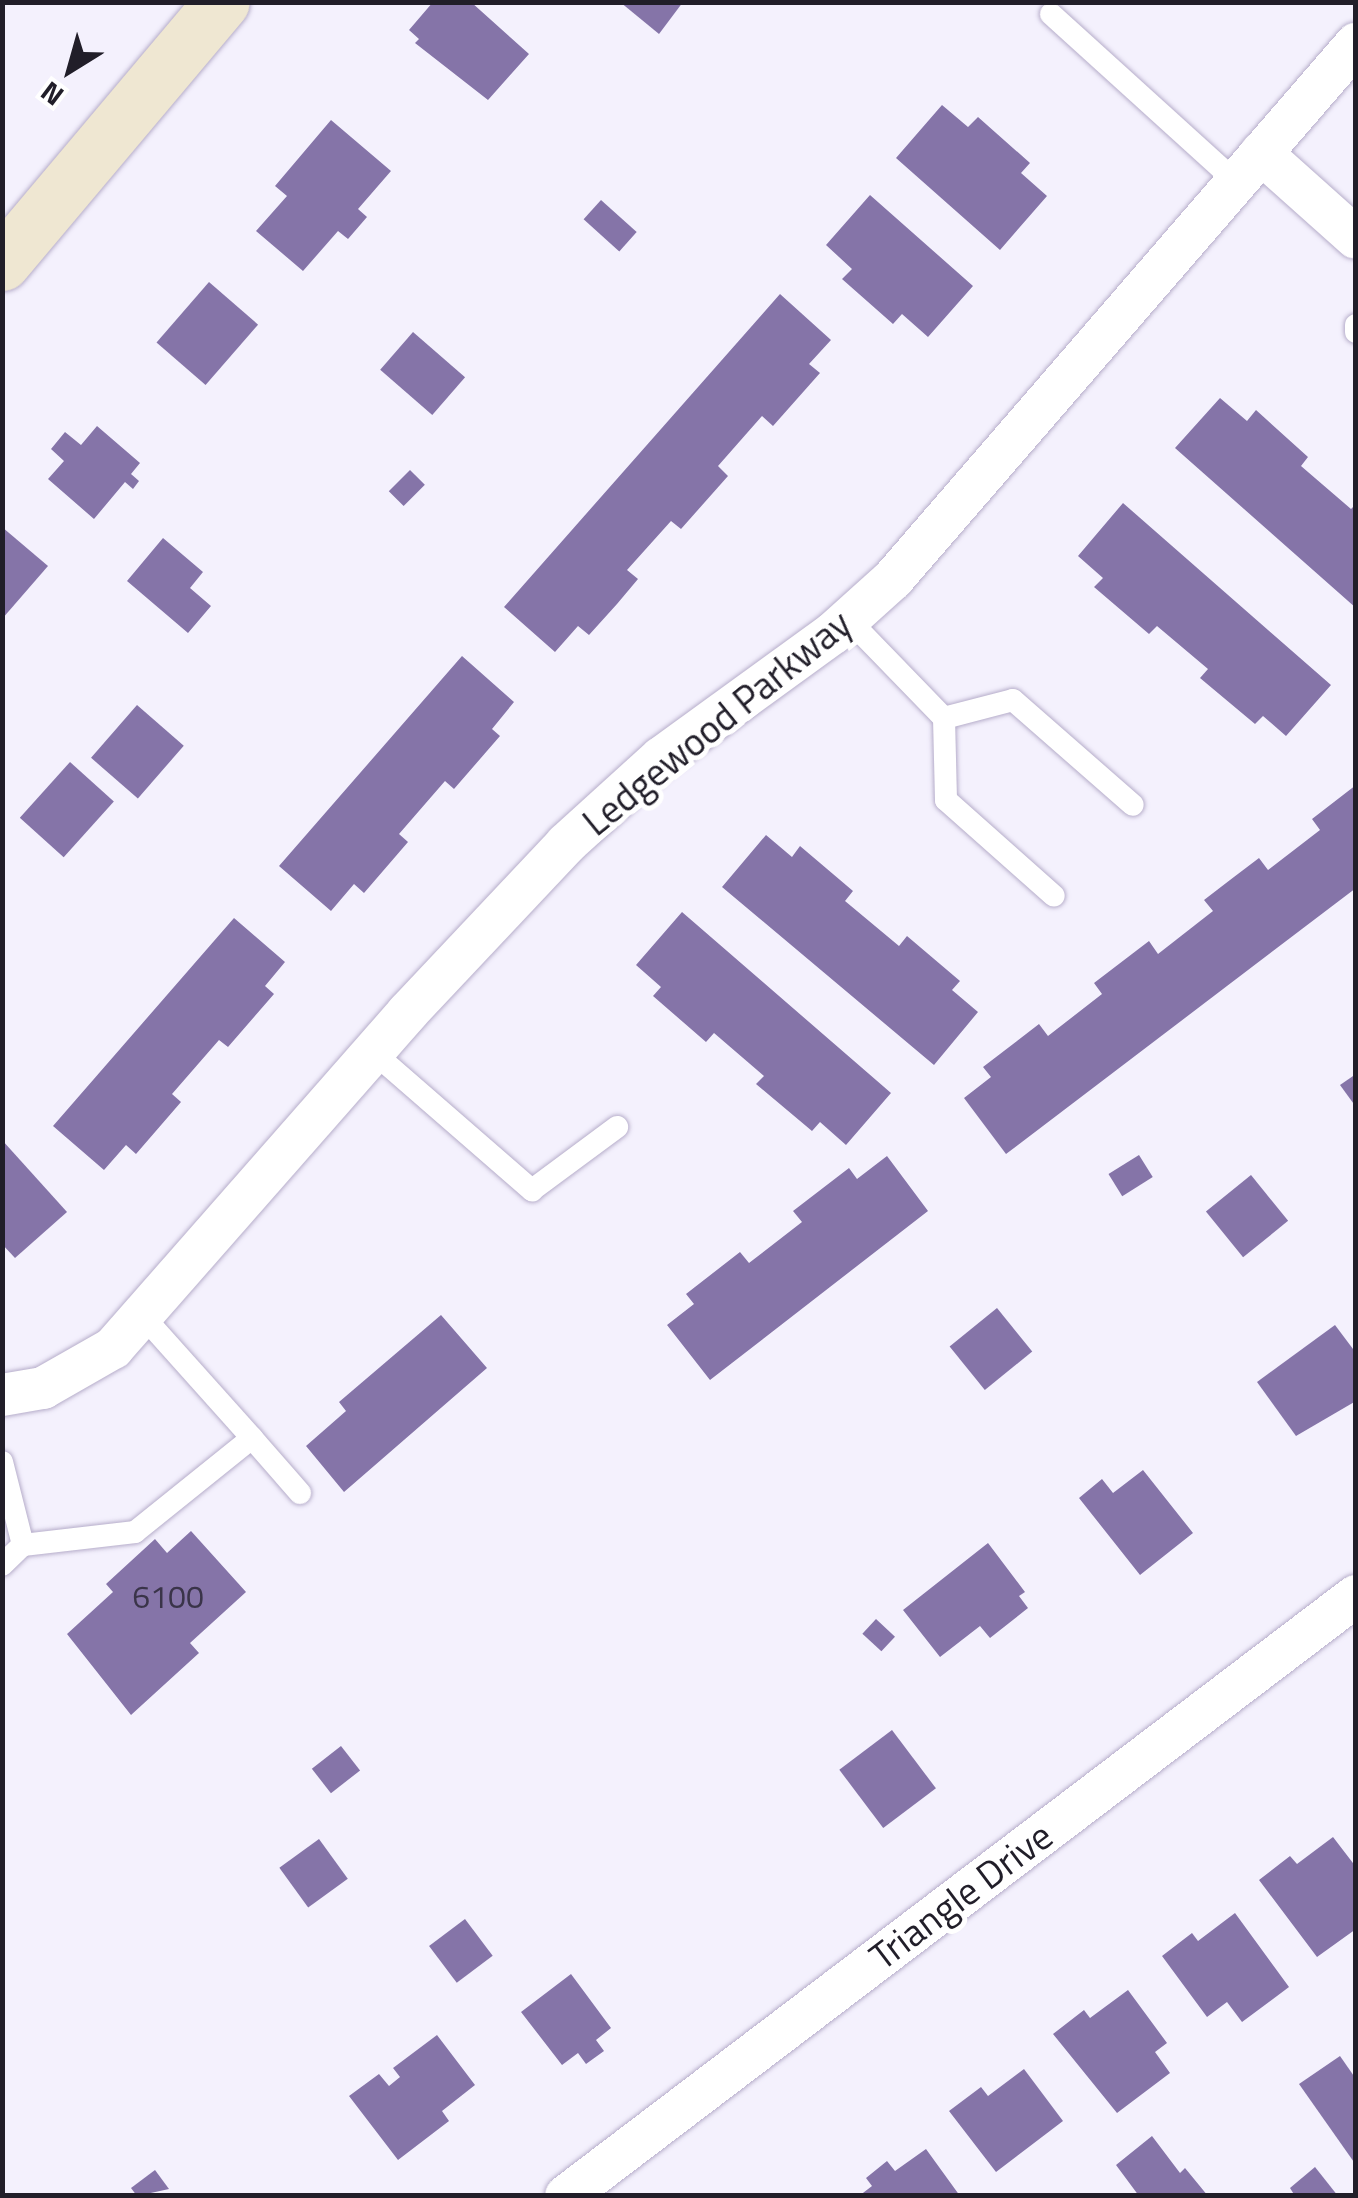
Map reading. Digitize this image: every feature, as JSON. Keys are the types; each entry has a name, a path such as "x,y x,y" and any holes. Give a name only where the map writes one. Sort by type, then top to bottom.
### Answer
{"main road":[{"path":"2,263 222,2"}],"street":[{"name":"Ledgewood Parkway","path":"2,1395 76,1374 113,1348 373,1052 620,794 848,620 893,579 1356,44"},
{"path":"1249,168 1356,238"},
{"name":"Triangle Drive","path":"566,2196 1356,1596"}],"lane":[{"path":"1051,14 1249,168"},
{"path":"848,620 944,718 946,800 1054,896"},
{"path":"944,718 1012,700 1133,805"},
{"path":"373,1052 532,1190 617,1127"},
{"path":"142,1316 300,1493"},
{"path":"2,1565 23,1545 135,1532 252,1438"},
{"path":"2,1462 23,1545"}],"building":[{"path":"433,2 471,2 529,54 488,100 415,43 419,39 409,30"},
{"path":"620,2 683,2 659,34"},
{"path":"942,105 968,127 978,117 1030,163 1021,173 1047,196 1000,250 896,158"},
{"path":"331,120 391,171 358,209 367,217 348,239 338,231 303,271 256,231 287,196 275,186"},
{"path":"870,195 973,286 928,337 902,314 893,324 842,279 852,269 826,245"},
{"path":"601,200 637,232 619,251 584,219"},
{"path":"209,282 258,325 206,385 157,342"},
{"path":"780,294 831,340 809,364 820,373 773,426 762,416 718,466 728,476 681,529 671,521 627,570 638,579 589,635 578,626 555,652 504,607"},
{"path":"413,332 465,377 432,415 380,370"},
{"path":"1220,398 1247,421 1256,410 1308,457 1301,466 1351,509 1356,504 1356,608 1175,448"},
{"path":"97,426 140,463 131,474 139,481 133,489 125,482 94,519 48,479 64,461 51,449 65,432 81,445"},
{"path":"410,470 425,485 404,506 389,491"},
{"path":"1123,503 1331,685 1286,736 1263,716 1255,724 1200,678 1208,669 1157,626 1149,634 1094,587 1103,578 1078,556"},
{"path":"2,527 48,566 2,619"},
{"path":"163,538 203,572 190,588 211,606 188,633 127,581"},
{"path":"462,656 514,702 492,729 500,736 454,789 445,781 399,834 408,842 364,893 354,884 331,911 279,866"},
{"path":"137,705 184,746 138,799 91,758"},
{"path":"70,762 114,801 64,857 20,818"},
{"path":"1356,785 1356,888 1006,1154 964,1098 991,1077 983,1067 1039,1024 1048,1036 1102,994 1094,983 1149,941 1158,954 1213,911 1204,900 1259,858 1268,870 1320,830 1312,819"},
{"path":"766,835 792,857 800,846 853,891 845,901 899,946 907,936 960,981 952,990 978,1012 934,1065 722,887"},
{"path":"682,912 891,1093 846,1145 820,1122 812,1131 756,1084 764,1076 714,1033 706,1042 653,996 661,987 636,965"},
{"path":"234,918 285,962 265,986 274,994 228,1047 219,1040 172,1094 181,1102 136,1154 126,1145 104,1170 53,1126"},
{"path":"1356,1074 1356,1107 1340,1085"},
{"path":"2,1140 67,1212 15,1258 2,1244"},
{"path":"1139,1155 1153,1177 1122,1196 1108,1174"},
{"path":"887,1156 928,1211 710,1380 667,1325 694,1304 686,1294 740,1252 749,1263 802,1222 793,1211 849,1168 857,1179"},
{"path":"1251,1175 1288,1221 1243,1257 1206,1212"},
{"path":"997,1308 1032,1352 985,1390 950,1346"},
{"path":"441,1315 487,1368 344,1492 306,1446 346,1411 339,1402"},
{"path":"1335,1325 1356,1353 1356,1401 1296,1436 1257,1382"},
{"path":"1143,1470 1193,1533 1140,1575 1079,1498 1102,1479 1113,1493"},
{"path":"191,1531 246,1592 190,1643 199,1653 131,1715 67,1634 113,1592 106,1584 155,1539 167,1553"},
{"path":"988,1543 1025,1592 1019,1596 1028,1608 990,1638 980,1626 940,1657 903,1610"},
{"path":"876,1619 895,1637 881,1651 862,1634"},
{"path":"892,1730 936,1788 883,1828 839,1770"},
{"path":"341,1746 360,1770 331,1793 312,1769"},
{"path":"1333,1837 1356,1867 1356,1929 1317,1957 1259,1880 1290,1856 1297,1864"},
{"path":"319,1839 348,1879 308,1907 279,1868"},
{"path":"1235,1913 1289,1987 1242,2022 1227,2002 1207,2017 1162,1956 1192,1933 1198,1941"},
{"path":"465,1919 493,1956 457,1983 429,1946"},
{"path":"571,1974 611,2028 596,2040 604,2051 586,2064 578,2053 562,2065 521,2012"},
{"path":"1128,1990 1167,2043 1155,2052 1170,2073 1117,2113 1053,2034 1084,2010 1090,2018"},
{"path":"437,2035 475,2085 442,2111 449,2121 398,2160 349,2096 379,2074 389,2086 400,2077 393,2068"},
{"path":"1340,2056 1356,2079 1356,2165 1299,2084"},
{"path":"1024,2069 1063,2121 996,2172 949,2111 981,2087 988,2096"},
{"path":"1152,2136 1180,2173 1185,2168 1208,2196 1139,2196 1116,2165"},
{"path":"926,2149 960,2196 859,2196 872,2186 866,2178 887,2161 895,2171"},
{"path":"1315,2167 1338,2196 1295,2196 1290,2188"},
{"path":"155,2170 169,2189 137,2196 131,2188"}]}
